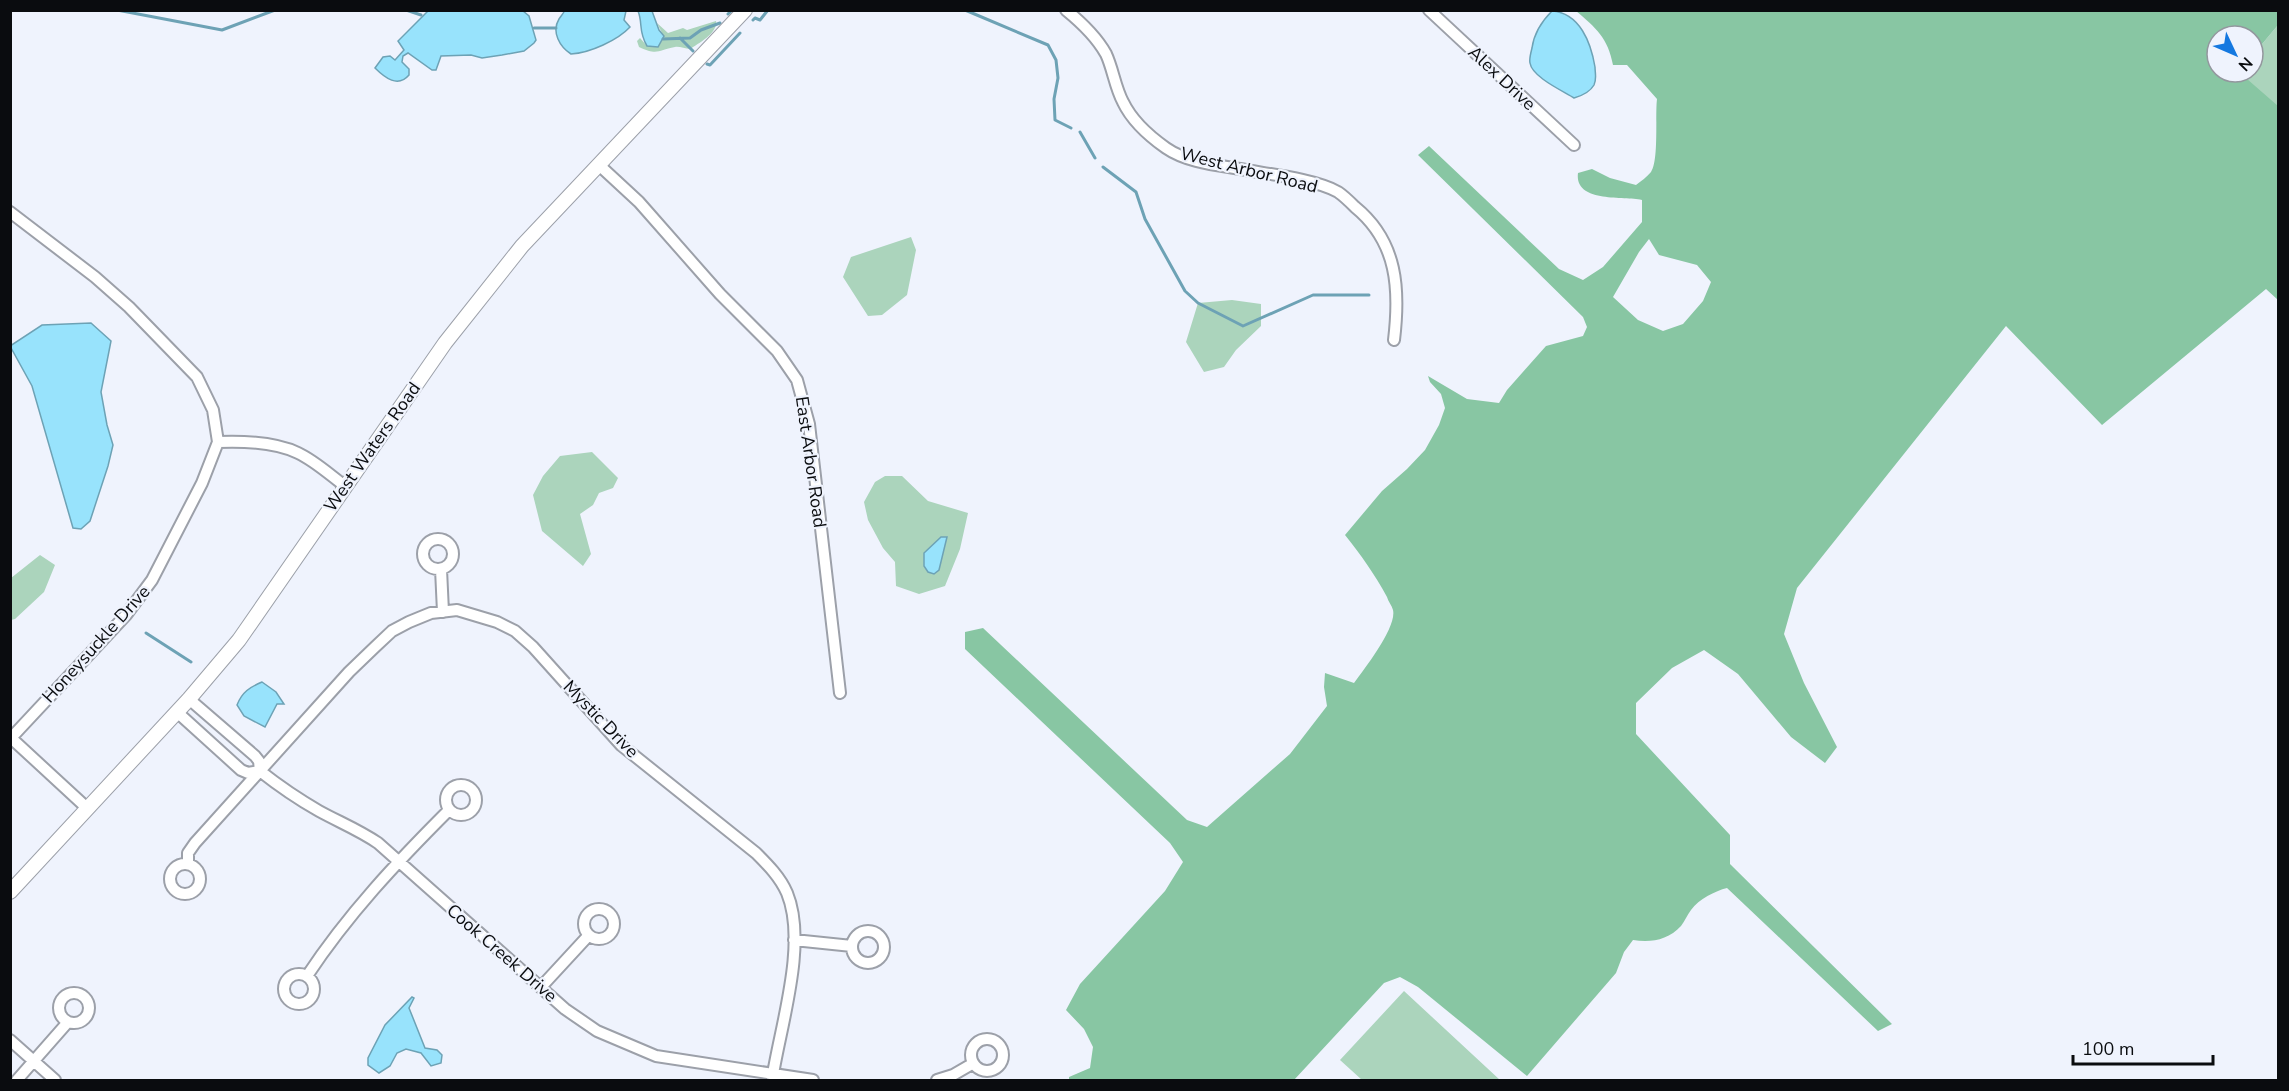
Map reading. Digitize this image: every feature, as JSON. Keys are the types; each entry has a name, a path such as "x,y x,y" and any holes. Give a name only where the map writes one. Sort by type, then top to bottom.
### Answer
{"street":[{"name":"West Waters Road","path":"10,892 189,699 239,640 460,322 522,246 745,10"},
{"name":"West Arbor Road","path":"1066,10 1088,29 1106,55 1123,102 1132,116 1144,131 1168,150 1206,163 1300,180 1337,192 1366,216 1387,244 1395,277 1398,307 1394,340"},
{"name":"Alex Drive","path":"1430,10 1574,145"},
{"name":"East Arbor Road","path":"599,165 639,202 720,294 777,351 797,380 809,424 840,693"},
{"path":"13,218 95,277 129,306 197,377 213,410 218,442 274,445 286,448 308,459 345,486"},
{"name":"Honeysuckle Drive","path":"11,737 126,615 152,580 202,483 218,442"},
{"path":"441,569 443,612"},
{"name":"Mystic Drive","path":"188,864 188,853 195,843 348,672 383,639 409,622 431,613 457,610 473,614 515,631 533,647 621,745 756,853 775,873 786,892 792,909 794,958 772,1077"},
{"name":"Cook Creek Drive","path":"189,699 255,756 259,761 260,771 321,812 356,828 378,843 581,1021 656,1056 772,1077 813,1080"},
{"name":"Cook Creek Drive","path":"177,712 241,770 248,774 260,771"},
{"path":"11,737 87,808"},
{"path":"307,975 350,915 398,861 449,810"},
{"path":"541,987 589,935"},
{"path":"794,940 852,946"},
{"path":"17,1080 68,1022"},
{"path":"10,1040 55,1080"},
{"path":"937,1080 953,1075 972,1064"}],"green space":[{"path":"1576,11 2278,11 2278,25 2265,41 2265,24 2205,24 2205,84 2253,84 2278,106 2278,300 2266,289 2102,425 2006,326 1797,588 1784,634 1804,683 1837,747 1825,763 1791,737 1738,674 1704,650 1672,668 1636,703 1636,734 1730,835 1730,864 1892,1024 1878,1031 1727,888 1712,893 1698,902 1681,926 1671,935 1653,941 1633,940 1624,952 1616,973 1527,1076 1418,987 1400,977 1384,983 1294,1080 1069,1080 1069,1077 1090,1068 1093,1047 1084,1029 1066,1010 1080,984 1165,891 1183,862 1170,843 965,649 965,632 983,628 1187,820 1207,827 1290,754 1327,706 1324,687 1325,673 1354,683 1379,647 1390,626 1393,610 1387,597 1368,565 1345,535 1382,491 1425,450 1439,425 1445,408 1441,394 1430,382 1428,376 1467,399 1499,403 1507,390 1546,346 1583,336 1587,327 1583,317 1418,155 1429,146 1559,269 1583,280 1603,267 1642,222 1642,200 1591,194 1579,183 1578,173 1592,169 1610,178 1636,185 1651,172 1655,158 1657,99 1627,65 1613,65 1608,48 1595,28","holes":["1649,239 1659,255 1697,265 1711,282 1703,301 1683,324 1663,331 1638,320 1613,297"]},
{"path":"716,21 711,34 690,49 677,47 658,52 650,51 639,47 637,41 640,38 647,46 658,47 664,37 657,23 668,33"},
{"path":"2278,25 2278,108 2251,84 2265,84 2265,41"},
{"path":"911,237 916,250 907,295 882,315 868,316 843,277 851,257"},
{"path":"1232,300 1261,304 1261,326 1236,350 1224,367 1204,372 1186,342 1198,303"},
{"path":"592,452 618,478 613,488 599,493 593,505 580,514 591,554 583,566 542,531 533,495 543,476 560,456"},
{"path":"885,476 902,476 928,501 968,513 960,549 945,586 919,594 896,586 895,562 883,548 868,520 864,502 875,482"},
{"path":"40,555 55,565 44,592 15,619 11,620 11,578"},
{"path":"1404,991 1500,1080 1362,1080 1340,1060"}],"water":[{"path":"565,10 626,11 624,20 630,27 603,45 571,54 560,43 556,34 557,24"},
{"path":"428,11 523,11 529,16 536,40 524,51 502,55 482,58 471,55 441,56 436,70 432,70 408,53 403,56 402,62 409,69 409,75 400,81 387,78 375,68 383,57 390,56 395,60 404,50 398,41"},
{"path":"638,11 652,11 659,30 664,36 658,47 647,46 642,36"},
{"path":"1552,11 1562,13 1577,23 1591,48 1596,76 1594,85 1590,90 1574,98 1542,78 1530,63 1536,33"},
{"path":"91,323 111,341 101,392 113,445 90,521 81,529 73,528 32,386 10,346 42,325"},
{"path":"941,537 947,537 939,570 934,574 928,572 924,566 924,553"},
{"path":"262,682 276,692 284,704 277,704 265,727 244,716 237,705 247,690"},
{"path":"412,997 414,998 409,1008 425,1048 437,1050 442,1055 441,1063 431,1066 421,1053 406,1049 397,1053 390,1066 379,1073 368,1065 368,1058 385,1025"}],"waterway":[{"path":"117,10 222,30 275,10"},
{"path":"406,10 421,15"},
{"path":"728,14 732,10"},
{"path":"753,20 755,18 760,20 768,10"},
{"path":"965,10 1048,45 1056,60 1058,78 1054,99 1055,120 1071,128"},
{"path":"663,39 690,38 701,30 720,23"},
{"path":"534,28 556,28"},
{"path":"707,64 710,65 740,33"},
{"path":"680,38 693,51"},
{"path":"1080,132 1095,158"},
{"path":"1103,167 1136,192 1145,219 1185,291 1198,303 1243,326 1313,295 1369,295"},
{"path":"146,633 191,662"}]}
